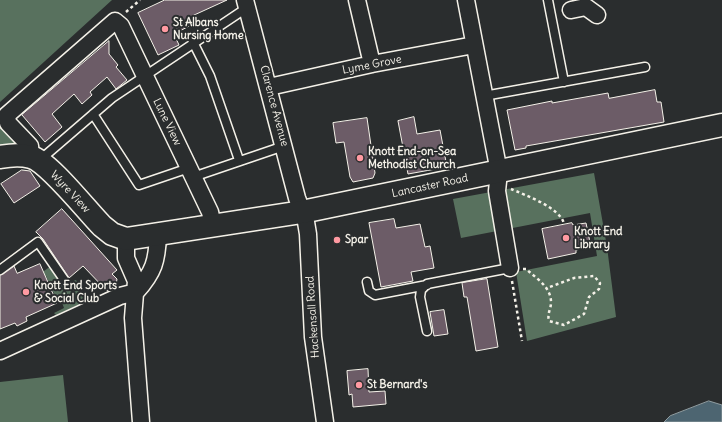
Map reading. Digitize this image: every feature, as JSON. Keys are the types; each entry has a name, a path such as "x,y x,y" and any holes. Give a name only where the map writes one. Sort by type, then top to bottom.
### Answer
{"main road":[{"name":"Lancaster Road","path":"131,238 498,181 722,126"},
{"path":"0,157 12,155 36,159"},
{"name":"Wyre View","path":"36,159 102,226 112,234 131,238"}],"street":[{"path":"358,0 372,64"},
{"path":"466,0 498,181 510,268"},
{"name":"Clarence Avenue","path":"246,3 302,212"},
{"name":"Lune View","path":"36,159 30,146 8,123 7,115 115,21 121,26 210,212 213,225"},
{"name":"Lyme Grove","path":"269,87 372,64 474,45"},
{"name":"Hackensall Road","path":"302,212 308,234 313,337 325,422"},
{"path":"0,352 120,296 136,292 151,273 156,261 158,235"},
{"path":"131,238 126,258 135,275 136,292 133,318 141,422"}],"lane":[{"path":"548,0 564,82"},
{"path":"36,159 112,98 246,3"},
{"path":"193,42 210,76 239,160"},
{"path":"484,96 645,67"},
{"path":"93,114 139,185 239,160 284,146"},
{"path":"0,270 38,242 65,281"},
{"path":"367,282 369,291 375,295 510,268"},
{"path":"427,284 421,290 420,297 427,331"}],"path":[{"path":"498,181 533,198 556,213 563,219 564,224"},
{"path":"522,341 510,268 526,269 547,288 551,302 548,315 550,321 564,325 584,314 589,297 599,289 600,284 594,276 574,278 547,288"}],"green space":[{"path":"0,0 112,0 0,102"},
{"path":"0,122 21,146 0,146"},
{"path":"594,173 607,247 616,317 527,341 516,272 597,256 590,213 461,238 453,199"},
{"path":"51,266 64,285 76,280 86,301 56,315 54,313 64,308 60,297 56,298 46,276 38,280 37,276"},
{"path":"63,375 68,422 0,422 0,382"}],"water":[{"path":"709,401 722,405 722,422 664,422 670,416"}],"building":[{"name":"St Albans Nursing Home","path":"165,0 227,0 192,16 195,23 174,34 179,45 158,55 138,13"},
{"path":"109,41 109,54 118,65 116,67 127,80 116,89 107,77 90,92 92,95 82,104 74,94 52,114 62,127 45,142 22,115"},
{"path":"655,90 657,102 661,102 664,122 526,146 526,148 515,150 507,110 552,101 552,103 608,93 609,98"},
{"path":"414,117 417,134 440,130 447,167 408,174 398,121"},
{"name":"Knott End-on-Sea Methodist Church","path":"367,118 375,173 373,178 353,182 350,177 344,142 336,143 333,123"},
{"path":"22,170 30,171 40,186 14,203 1,184"},
{"path":"62,209 117,270 112,274 117,279 116,285 107,291 83,266 69,278 43,239 36,232"},
{"path":"394,219 396,228 420,224 425,247 430,246 434,268 411,272 413,281 381,287 369,223"},
{"name":"Knott End Library","path":"572,223 573,225 586,223 591,247 576,250 576,253 548,259 542,229"},
{"name":"Knott End Sports & Social Club","path":"40,264 57,303 26,317 27,321 17,326 15,323 0,329 0,275 14,266 17,273"},
{"path":"487,279 498,347 476,351 467,297 464,297 462,283"},
{"path":"444,310 448,334 434,336 430,312"},
{"name":"St Bernard's","path":"368,369 369,392 385,391 386,404 353,407 352,394 349,395 347,371"}],"place":[{"name":"St Albans Nursing Home","path":"165,29"},
{"name":"Knott End-on-Sea Methodist Church","path":"360,158"},
{"name":"Knott End Library","path":"566,238"},
{"name":"Spar","path":"337,240"},
{"name":"Knott End Sports & Social Club","path":"26,292"},
{"name":"St Bernard's","path":"359,385"}]}
